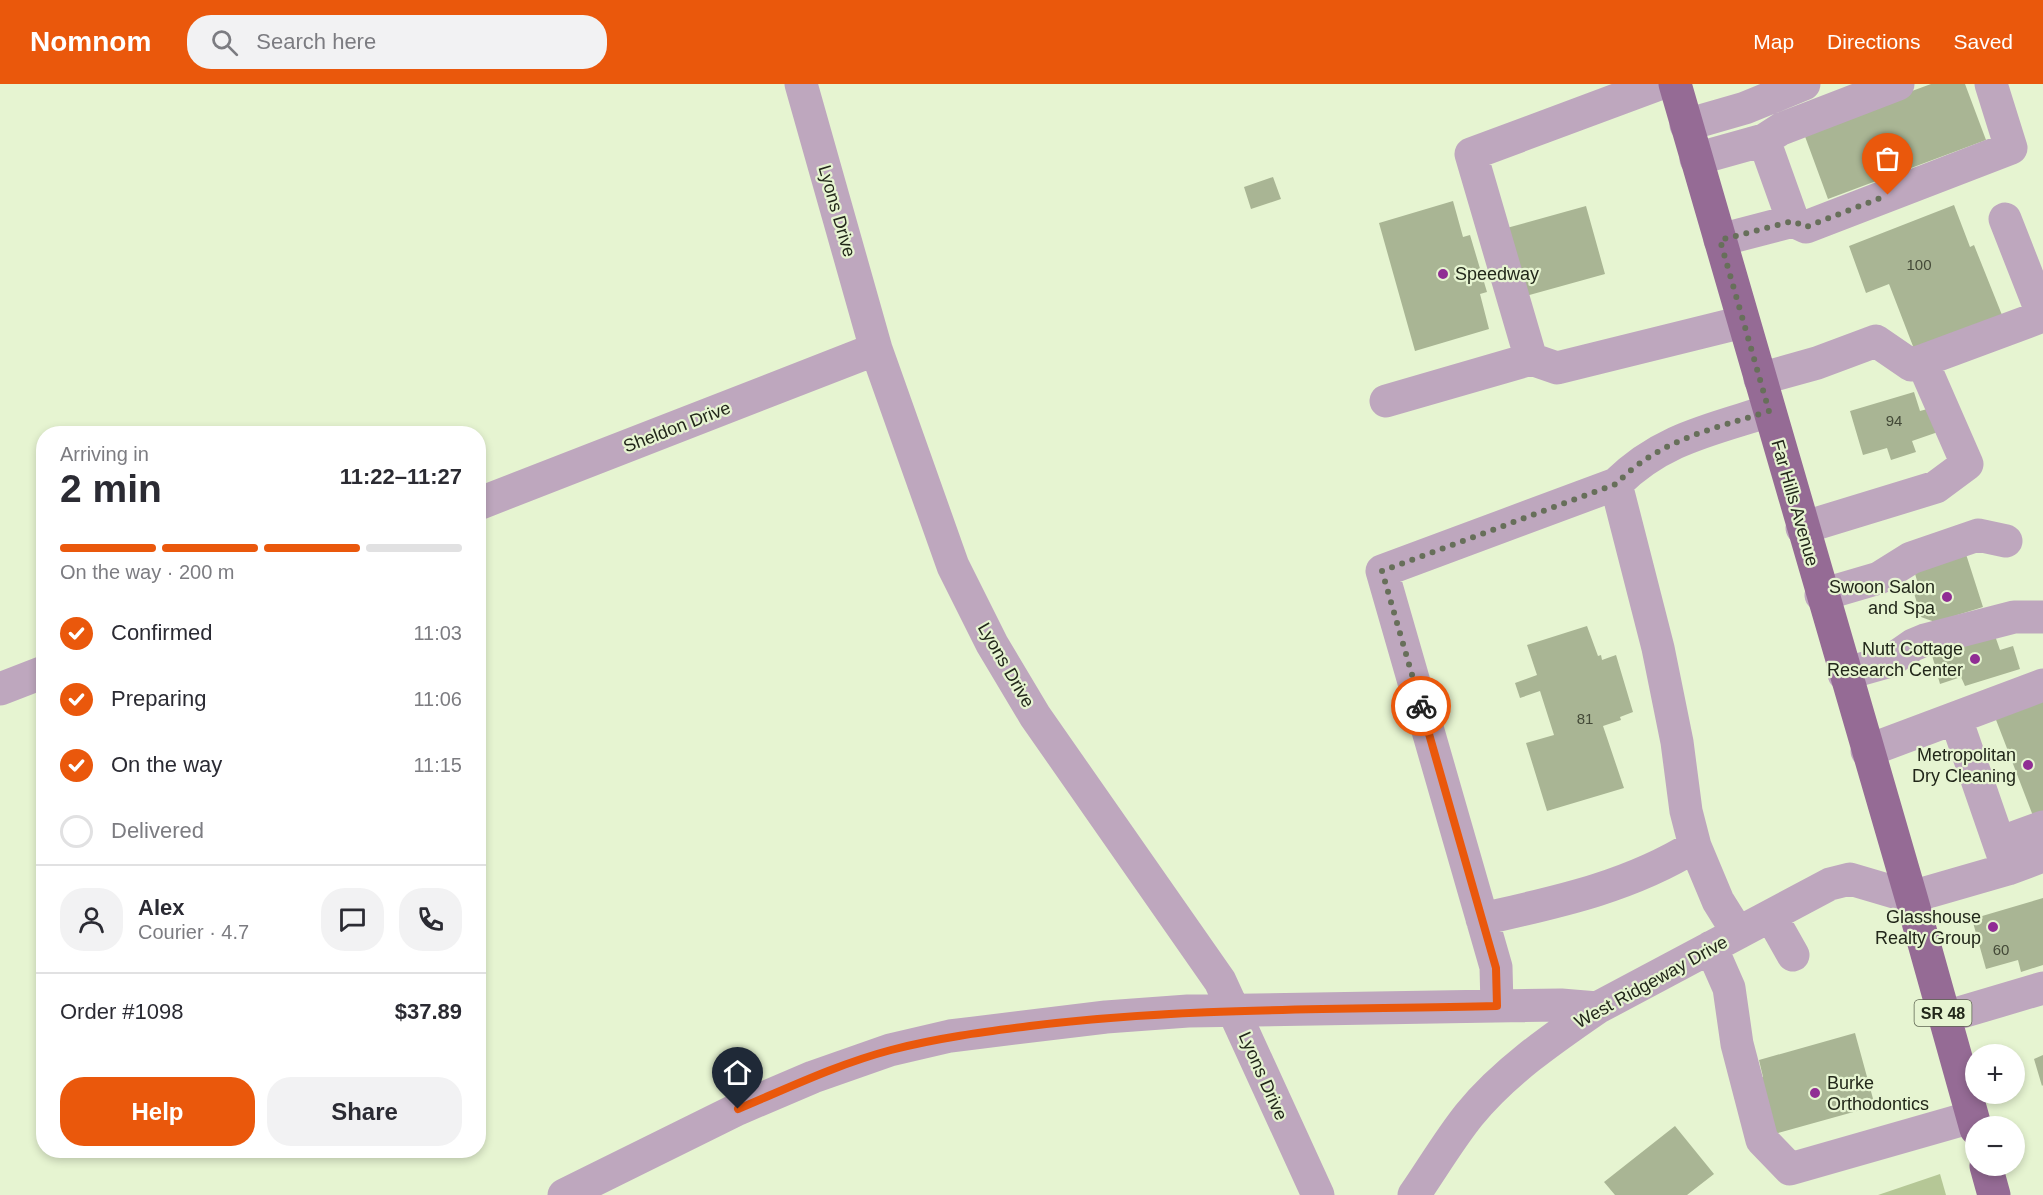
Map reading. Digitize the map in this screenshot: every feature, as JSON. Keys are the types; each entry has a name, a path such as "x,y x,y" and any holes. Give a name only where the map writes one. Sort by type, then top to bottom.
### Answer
{"main road":[{"name":"Far Hills Avenue","path":"1675,84 1821,595 1911,897 1972,1116"},
{"path":"1989,1176 1994,1195"}],"street":[{"name":"Lyons Drive","path":"801,84 876,349 953,566 992,644 1035,716 1220,981 1318,1195"},
{"path":"1531,358 1472,154 1659,84"},
{"path":"1686,125 1745,108 1804,84"},
{"path":"1696,159 1764,140 1781,129 1899,84"},
{"path":"1720,240 1793,221 1806,227 2011,148 1991,84"},
{"path":"1764,140 1793,221"},
{"path":"1760,379 1817,363 1876,340 1911,365 2043,316 2005,219"},
{"path":"1386,401 1531,358 1557,368 1743,322"},
{"name":"Sheldon Drive","path":"486,501 876,349"},
{"path":"1802,528 1936,487 1967,464 1922,361"},
{"path":"1497,1006 1496,968 1382,571 1616,484 1636,464 1670,443 1769,411"},
{"path":"1616,484 1658,648 1677,742 1686,811 1695,846 1718,901 1725,940 1737,1044 1762,1140 1790,1169 1965,1125"},
{"path":"1821,595 1879,578 1911,558 1978,535 2006,541"},
{"path":"1844,674 1890,661 1913,645 1925,640 2014,617 2043,617"},
{"path":"0,689 36,675"},
{"path":"1867,751 2043,685"},
{"path":"1956,719 2004,856"},
{"path":"1911,897 2004,856 2043,827"},
{"path":"1482,919 1608,887 1643,875 1695,846"},
{"path":"2004,856 2043,856"},
{"name":"West Ridgeway Drive","path":"1414,1195 1469,1115 1504,1078 1562,1032 1597,1008 1830,884 1850,879 1911,897"},
{"path":"1771,916 1793,955"},
{"path":"1945,1017 2043,988"},
{"path":"564,1195 738,1109 813,1077 890,1050 950,1036 1106,1017 1188,1011 1561,1005 1597,1008"}],"green space":[{"path":"1940,1174 1946,1195 1878,1195"}],"building":[{"path":"1931,84 1965,84 1986,140 1828,199 1803,131"},
{"path":"1273,177 1281,199 1251,209 1244,187"},
{"path":"1453,201 1463,237 1470,235 1487,292 1480,294 1489,329 1415,351 1379,223"},
{"path":"1954,205 1970,247 1974,245 2004,320 1916,354 1889,284 1866,293 1849,246"},
{"path":"1586,206 1605,274 1522,297 1503,229"},
{"path":"1914,392 1920,411 1931,408 1938,432 1912,441 1916,452 1891,460 1887,448 1863,455 1850,411"},
{"name":"Swoon Salon and Spa","path":"1965,551 1983,607 1935,622 1921,617 1912,586 1918,584 1913,567"},
{"path":"1587,626 1598,656 1601,655 1602,660 1616,655 1633,712 1620,717 1621,720 1603,726 1624,788 1547,811 1526,743 1554,735 1540,691 1520,698 1515,683 1537,675 1527,645"},
{"name":"Nutt Cottage Research Center","path":"1993,630 2000,650 2013,646 2020,669 1965,686 1961,677 1940,684 1930,648"},
{"name":"Metropolitan Dry Cleaning","path":"2043,690 2043,819 2035,821 1993,712"},
{"path":"2043,898 2043,965 2021,972 2018,960 1986,969 1972,919"},
{"name":"Burke Orthodontics","path":"1855,1033 1875,1106 1771,1135 1756,1079 1763,1077 1759,1060"},
{"path":"2043,1055 2043,1085 2042,1086 2034,1059"},
{"path":"1675,1126 1714,1174 1687,1195 1615,1195 1604,1182"}],"way so far":[{"path":"1421,706 1382,571 1616,484 1636,464 1670,443 1769,411 1720,240 1793,221 1806,227 1888,195"}],"place":[{"name":"Speedway","path":"1443,274"},
{"name":"Swoon Salon and Spa","path":"1947,597"},
{"name":"Nutt Cottage Research Center","path":"1975,659"},
{"name":"Metropolitan Dry Cleaning","path":"2028,765"},
{"name":"Glasshouse Realty Group","path":"1993,927"},
{"name":"Burke Orthodontics","path":"1815,1093"}],"route":[{"path":"738,1109 813,1077 890,1050 950,1036 1106,1017 1188,1011 1497,1006 1496,968 1421,706"}]}
